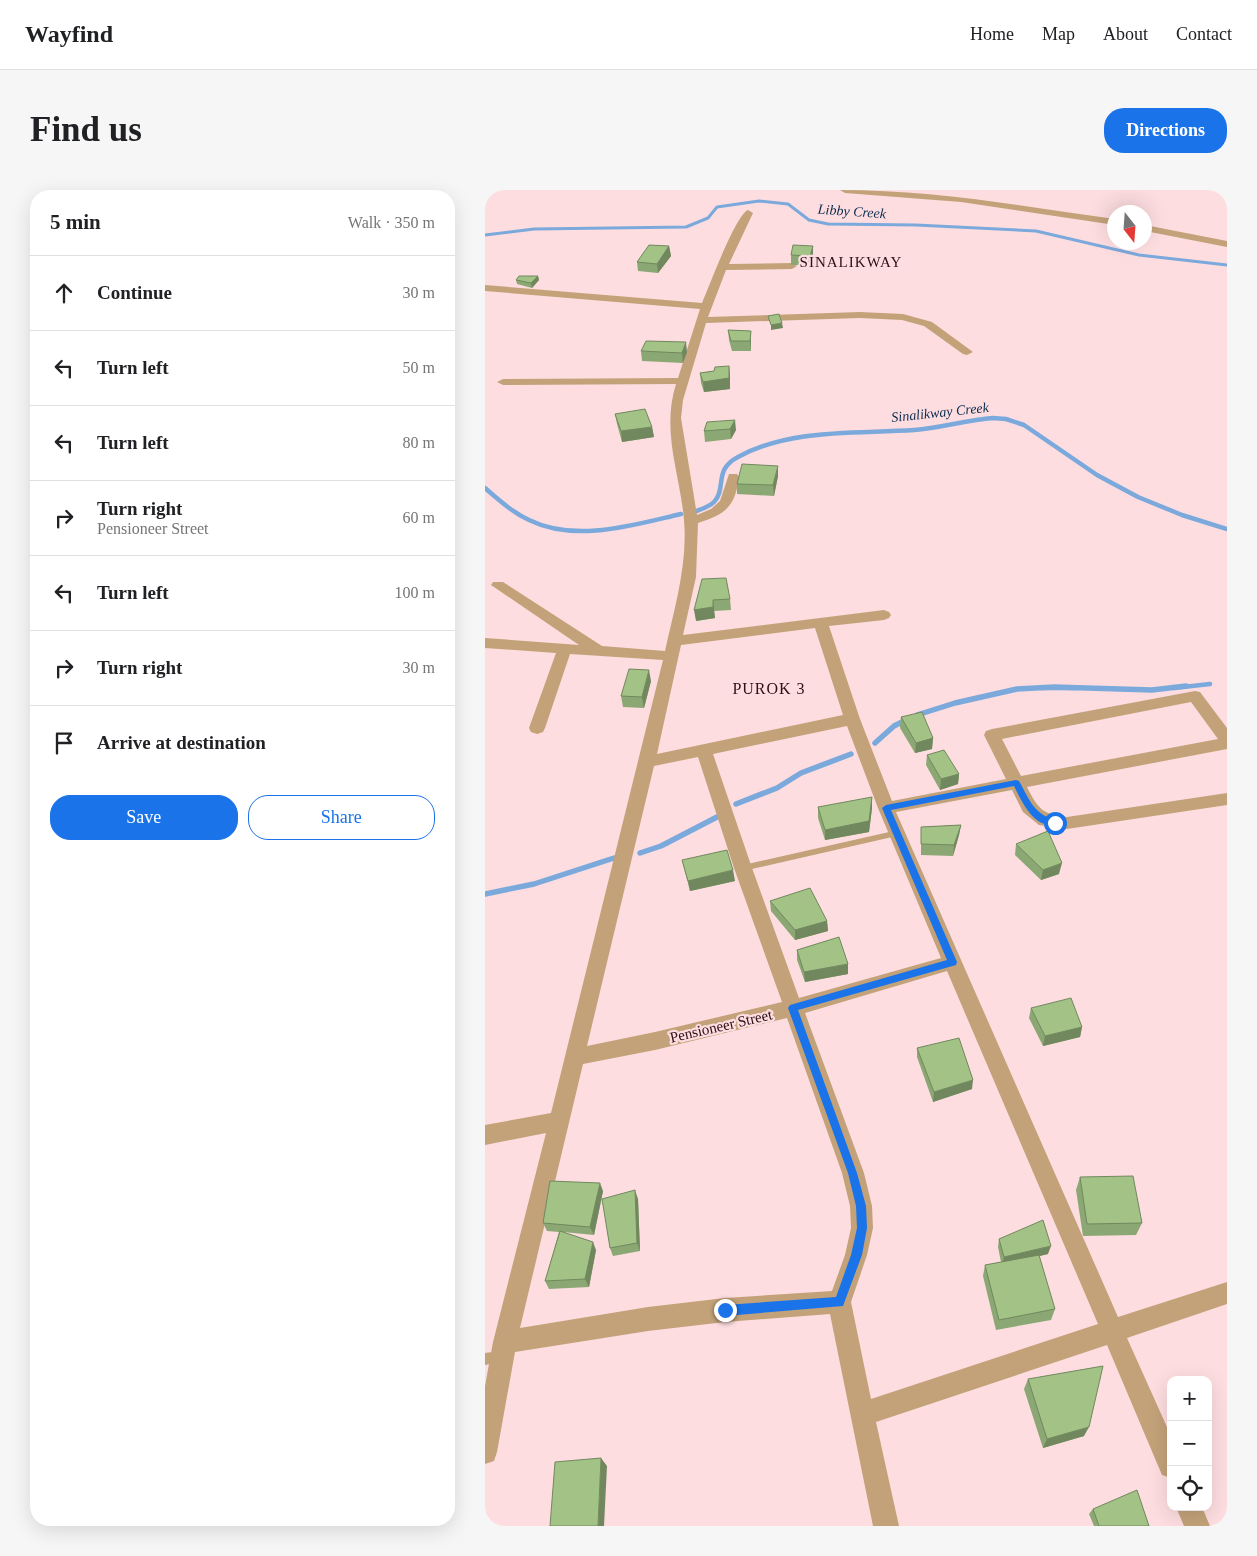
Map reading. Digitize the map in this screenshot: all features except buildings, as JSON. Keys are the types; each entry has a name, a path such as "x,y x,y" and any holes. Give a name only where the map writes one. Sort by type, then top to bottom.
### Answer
{"street":[{"path":"845,190 961,198 1107,221"},
{"path":"485,1452 504,1349 647,762 671,649 689,577 691,522 675,418 682,382 703,313 747,213"},
{"path":"1152,229 1227,244"},
{"path":"722,267 792,266"},
{"path":"485,288 703,313 897,316 928,324 967,352"},
{"path":"503,382 682,382"},
{"path":"691,522 709,515 727,502 731,495 733,477"},
{"path":"498,585 599,651"},
{"path":"485,643 599,651 671,649 821,623 884,615"},
{"path":"821,623 852,719 886,808 1167,1457"},
{"path":"537,728 565,648"},
{"path":"886,808 1016,783 1227,741 1195,696 992,735 1016,783 1029,808 1045,821 1055,823 1227,799"},
{"path":"647,762 852,719"},
{"path":"704,750 743,868 853,1173 861,1206 862,1228 856,1255 839,1302 886,1526"},
{"name":"Pensioneer Street","path":"574,1057 655,1041 793,1008 953,962"},
{"path":"485,1135 558,1121"},
{"path":"863,1414 1227,1293"},
{"path":"504,1349 647,1319 725,1310 839,1302"},
{"path":"1191,1511 1197,1526"}],"lane":[{"path":"743,868 898,833"},
{"path":"485,1359 504,1349"}],"waterway":[{"name":"Libby Creek","path":"485,235 534,229 686,227 708,218 717,207 759,201 788,204 809,220 828,224 916,225 1036,231 1139,255 1227,265"},
{"name":"Sinalikway Creek","path":"694,512 707,507 718,497 723,473 730,462 758,448 780,441 824,434 934,428 993,418 1006,419 1024,425 1097,475 1138,497 1182,515 1227,529"},
{"name":"Sinalikway Creek","path":"485,488 506,506 523,517 547,527 566,530 605,530 681,514"},
{"path":"1174,688 1210,684"},
{"path":"917,715 955,703 1017,689 1054,687 1152,690 1186,686"},
{"path":"1041,688 1077,688"},
{"path":"875,743 894,726 906,720"},
{"path":"736,804 777,788 801,773 851,754"},
{"path":"640,853 661,846 717,817"},
{"path":"485,894 534,884 614,858"}],"district":[{"name":"SINALIKWAY","path":"851,262"},
{"name":"PUROK 3","path":"769,688"}],"route":[{"path":"725,1310 839,1302 856,1255 862,1228 861,1206 853,1173 793,1008 953,962 886,808 1016,783 1029,808 1045,821 1055,823"}]}
